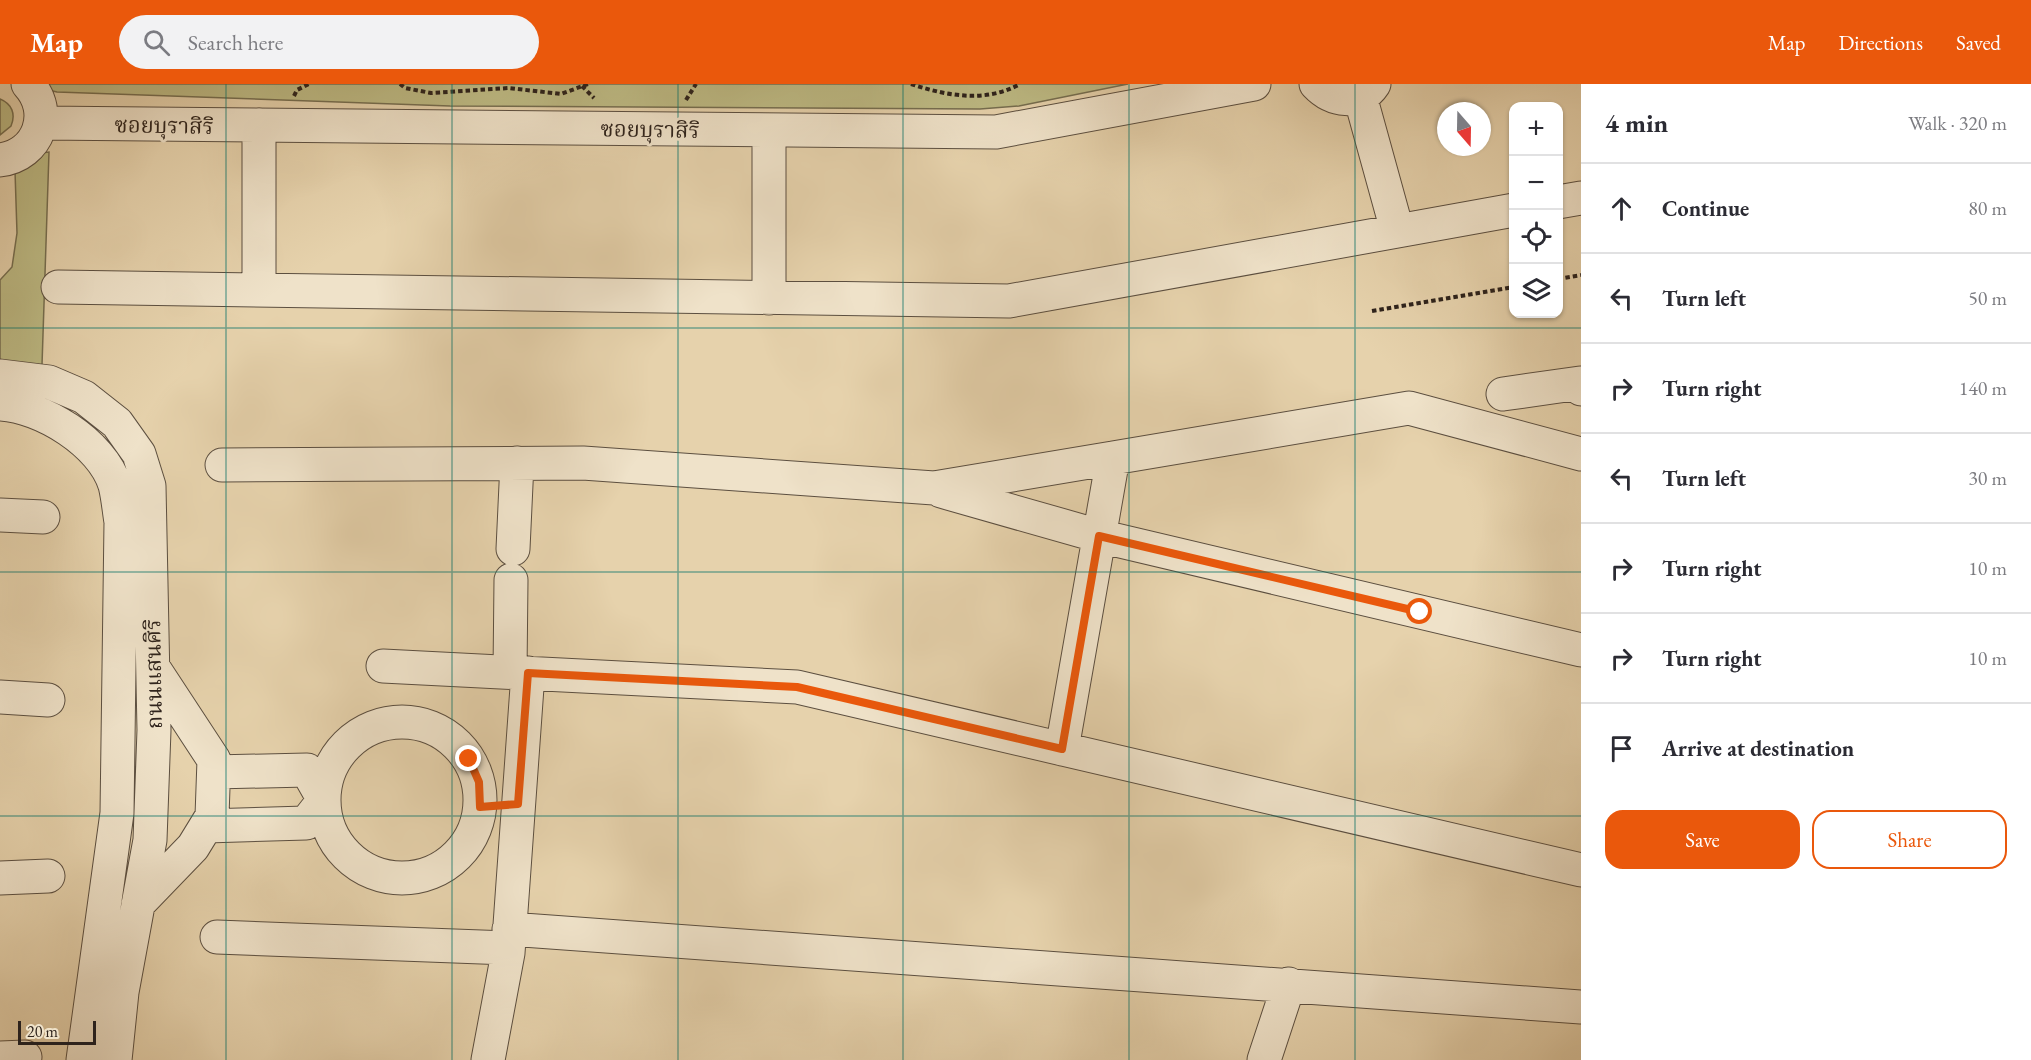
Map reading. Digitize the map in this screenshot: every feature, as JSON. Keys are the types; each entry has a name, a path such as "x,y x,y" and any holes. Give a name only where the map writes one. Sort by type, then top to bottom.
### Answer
{"street":[{"path":"1,162 29,147 37,137 42,123 38,96 28,84"},
{"name":"ซอยบุราสิริ","path":"42,123 996,132 1254,84"},
{"path":"1316,84 1325,93 1336,98 1348,99 1367,90 1398,230"},
{"path":"259,125 259,290"},
{"path":"769,130 769,298"},
{"path":"1563,201 1581,198"},
{"path":"58,287 1009,301 1509,211"},
{"name":"ถนนแสนศิริ","path":"0,376 49,382 84,397 117,423 139,454 149,486 153,678 150,840 122,992 115,1060"},
{"path":"1503,394 1580,383 1581,389"},
{"name":"ถนนแสนศิริ","path":"0,404 10,404 63,425 94,451 114,484 121,522 117,813 83,1060"},
{"path":"933,488 1409,408 1581,454"},
{"path":"1062,749 1113,458"},
{"path":"488,1060 509,939 518,804 519,672 512,565 517,463"},
{"path":"222,465 583,463 933,488 1099,536 1581,650"},
{"path":"0,515 43,518"},
{"path":"383,666 797,687 1581,870"},
{"path":"110,867 141,888 193,847 212,816 214,760 153,678 119,686"},
{"path":"0,697 48,700"},
{"path":"406,722 431,727 458,746 469,759 479,782 480,807 474,831 459,854 438,869 412,878 386,876 361,867 354,861 341,849 328,826 324,800 328,775 340,753 352,741 381,725 406,722"},
{"path":"214,772 307,770 324,800"},
{"path":"206,826 306,824 324,800"},
{"path":"480,807 518,804"},
{"path":"0,878 48,876"},
{"path":"217,938 509,939 1289,984 1581,1007"},
{"path":"1264,1060 1289,984"}],"path":[{"path":"400,84 405,88 431,93 509,88 561,94 588,84"},
{"path":"911,84 941,94 983,96 1020,84"},
{"path":"1563,278 1581,275"},
{"path":"1372,311 1509,288"}],"shaded area":[{"path":"39,84 1128,84 1019,106 980,109 450,106 57,92 44,89"},
{"path":"0,99 10,107 13,117 11,126 0,135"},
{"path":"49,152 42,365 0,362 0,280 12,267 17,233 15,171 32,154"}],"route":[{"path":"469,759 479,782 480,807 518,804 528,673 797,687 1062,749 1099,536 1420,612"}]}
